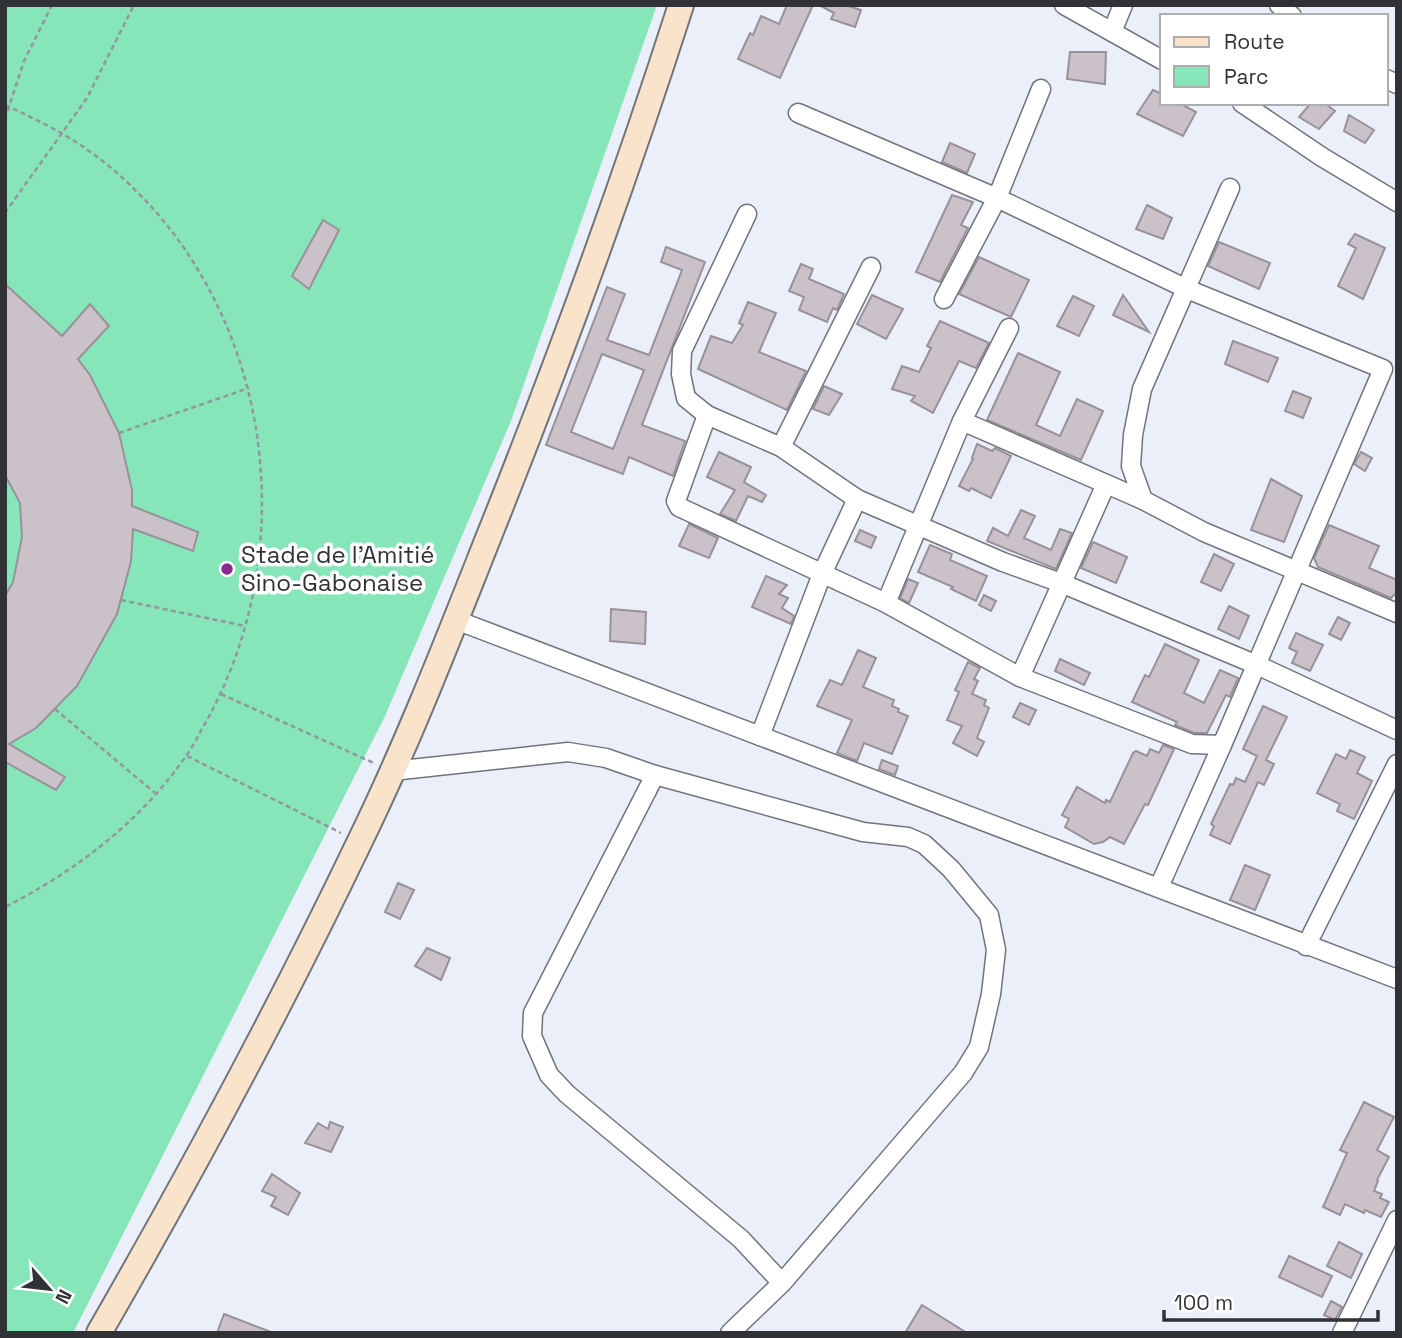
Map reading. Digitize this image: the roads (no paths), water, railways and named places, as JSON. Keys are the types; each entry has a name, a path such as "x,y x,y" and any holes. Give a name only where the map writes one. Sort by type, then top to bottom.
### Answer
{"main road":[{"path":"99,1333 169,1211 247,1065 359,843 392,771 456,620 556,367 630,164 681,5"}],"street":[{"path":"1063,5 1160,59"},
{"path":"1112,32 1123,5"},
{"path":"944,299 997,198 1041,89"},
{"path":"1245,105 1321,157 1397,202"},
{"path":"798,113 997,198 1187,289 1383,369 1159,887"},
{"path":"1143,500 1131,466 1133,435 1142,388 1230,188"},
{"path":"747,214 682,351 681,374 686,398 707,415 781,447 858,499 1003,562 1061,583 1257,665 1397,730"},
{"path":"781,447 871,267"},
{"path":"886,603 962,421 1009,328"},
{"path":"707,415 676,501 679,507 886,603 1020,677 1192,744 1222,745"},
{"path":"962,421 1143,500 1204,532 1397,613"},
{"path":"1020,677 1106,484"},
{"path":"760,736 822,574 858,499"},
{"path":"456,620 1397,979"},
{"path":"392,771 568,752 606,758 655,775 863,832 908,837 924,844 940,857 989,915 996,950 991,994 979,1047 962,1073 782,1283 730,1333"},
{"path":"1306,946 1397,764"},
{"path":"655,775 533,1013 532,1036 549,1075 567,1094 741,1239 782,1283"},
{"path":"1342,1333 1397,1220"}],"place":[{"name":"Stade de l’Amitié Sino-Gabonaise","path":"227,569"}]}
